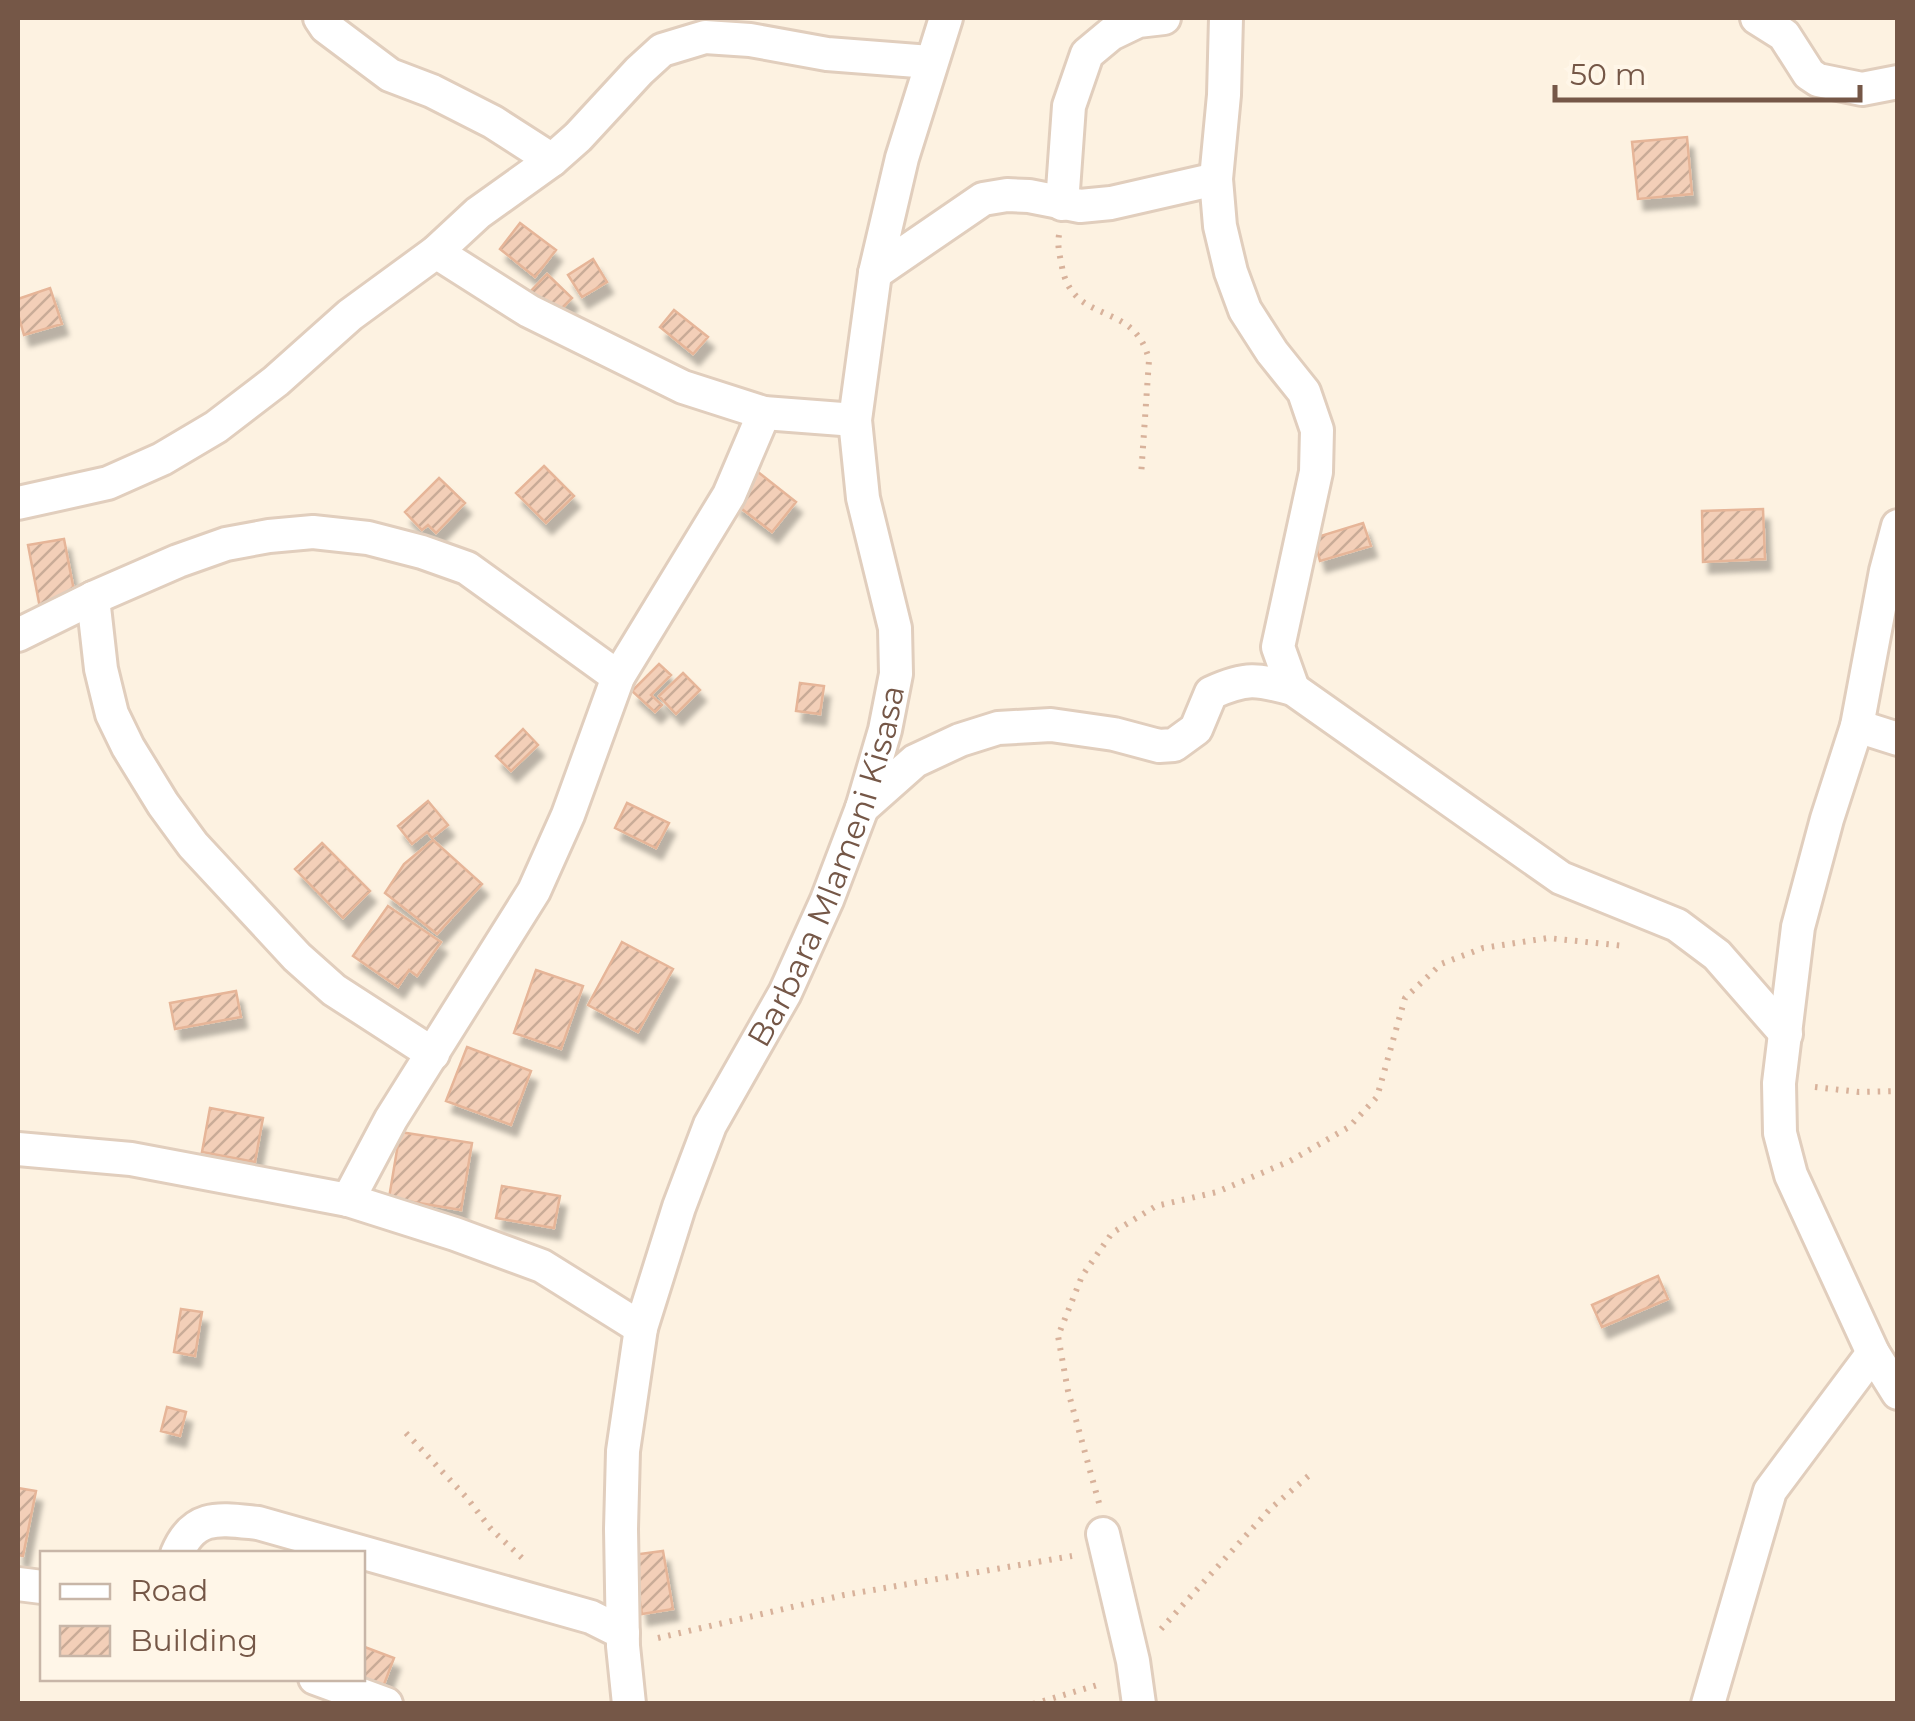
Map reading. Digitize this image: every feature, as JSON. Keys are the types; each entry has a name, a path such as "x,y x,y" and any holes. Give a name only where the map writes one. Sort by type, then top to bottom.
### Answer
{"street":[{"path":"320,18 326,27 390,74 432,90 494,122 552,160"},
{"name":"Barbara Mlameni Kisasa","path":"629,1704 623,1640 623,1452 641,1328 710,1125 785,994 827,900 862,808 885,730 896,674 895,628 862,498 855,420 875,273 902,158 946,18"},
{"path":"1062,204 1069,106 1087,54 1111,34 1138,21 1164,18"},
{"path":"1226,18 1216,179 1220,226 1244,310 1304,392 1316,430 1316,472 1278,647 1293,689"},
{"path":"1757,18 1784,35 1818,80 1862,88 1898,82"},
{"path":"18,503 108,483 162,460 216,428 350,315 436,252 478,213 552,160 662,50 705,37 750,40 827,54 930,62"},
{"path":"875,273 983,199 1029,196 1080,206 1111,203 1216,179"},
{"path":"436,252 529,311 683,387 764,413 855,420"},
{"path":"348,1200 392,1119 534,892 568,815 618,677 729,495 764,413"},
{"path":"1898,526 1857,726 1798,927 1779,1083 1780,1132 1791,1174 1872,1353 1898,1393"},
{"path":"18,635 93,598 226,544 313,532 368,538 467,568 618,677"},
{"path":"93,598 101,669 112,714 163,804 193,845 334,990 433,1054"},
{"path":"862,808 915,761 998,728 1051,725 1114,734 1158,746 1174,745 1196,729 1211,692 1236,682 1262,680 1293,689 1561,878 1677,925 1717,955 1786,1034"},
{"path":"1857,726 1898,739"},
{"path":"18,1149 131,1158 348,1200 542,1266 641,1328"},
{"path":"1708,1704 1770,1491 1872,1353"},
{"path":"178,1551 184,1537 197,1525 218,1519 258,1522 360,1551"},
{"path":"1103,1534 1133,1660 1139,1704"},
{"path":"365,1553 591,1617 623,1640"},
{"path":"322,1681 386,1704"}],"path":[{"path":"1062,204 1058,245 1064,282 1076,298 1118,318 1135,330 1146,345 1149,360 1141,476"},
{"path":"623,1640 844,1595 1065,1558 1096,1548 1103,1534 1100,1507 1068,1391 1058,1336 1082,1276 1112,1233 1156,1206 1217,1192 1290,1160 1349,1127 1377,1097 1405,998 1441,964 1483,948 1548,938 1642,947"},
{"path":"1779,1083 1859,1092 1898,1091"},
{"path":"406,1433 468,1498 491,1530 533,1568"},
{"path":"1033,1704 1105,1682 1133,1660 1270,1508 1313,1472"}],"building":[{"path":"1687,137 1692,194 1638,199 1632,142"},
{"path":"520,223 556,250 535,277 500,249"},
{"path":"593,259 607,282 582,297 568,275"},
{"path":"547,274 572,298 554,317 529,293"},
{"path":"50,288 62,324 24,335 18,299"},
{"path":"674,310 708,337 693,354 660,327"},
{"path":"544,466 574,496 546,523 516,493"},
{"path":"758,472 796,502 772,532 734,503"},
{"path":"439,478 465,503 436,533 428,525 422,530 405,512"},
{"path":"1763,509 1765,559 1703,562 1702,511"},
{"path":"1363,523 1371,546 1320,561 1314,538"},
{"path":"64,539 76,601 40,608 28,545"},
{"path":"659,664 671,675 651,695 662,705 655,712 632,691"},
{"path":"683,673 700,690 676,714 659,696"},
{"path":"800,683 824,686 820,714 796,711"},
{"path":"523,729 538,745 511,771 496,756"},
{"path":"428,801 448,825 432,838 427,832 412,844 398,826"},
{"path":"627,803 669,823 656,848 615,828"},
{"path":"433,840 482,884 437,934 385,893 404,864"},
{"path":"322,843 370,891 343,918 295,869"},
{"path":"388,906 441,942 417,976 409,970 398,987 353,956"},
{"path":"622,942 673,969 638,1032 588,1005"},
{"path":"536,970 583,986 561,1049 514,1033"},
{"path":"236,991 241,1017 175,1029 170,1003"},
{"path":"467,1047 531,1071 511,1125 446,1101"},
{"path":"210,1108 263,1118 255,1162 202,1152"},
{"path":"400,1132 472,1143 461,1210 389,1198"},
{"path":"502,1186 560,1196 554,1228 496,1218"},
{"path":"1658,1276 1668,1299 1602,1327 1592,1305"},
{"path":"181,1309 202,1312 195,1356 174,1352"},
{"path":"167,1407 186,1412 180,1436 161,1431"},
{"path":"18,1488 36,1491 23,1556 18,1555"},
{"path":"663,1551 673,1609 642,1614 632,1555"},
{"path":"365,1647 394,1658 383,1687 365,1679"}]}
